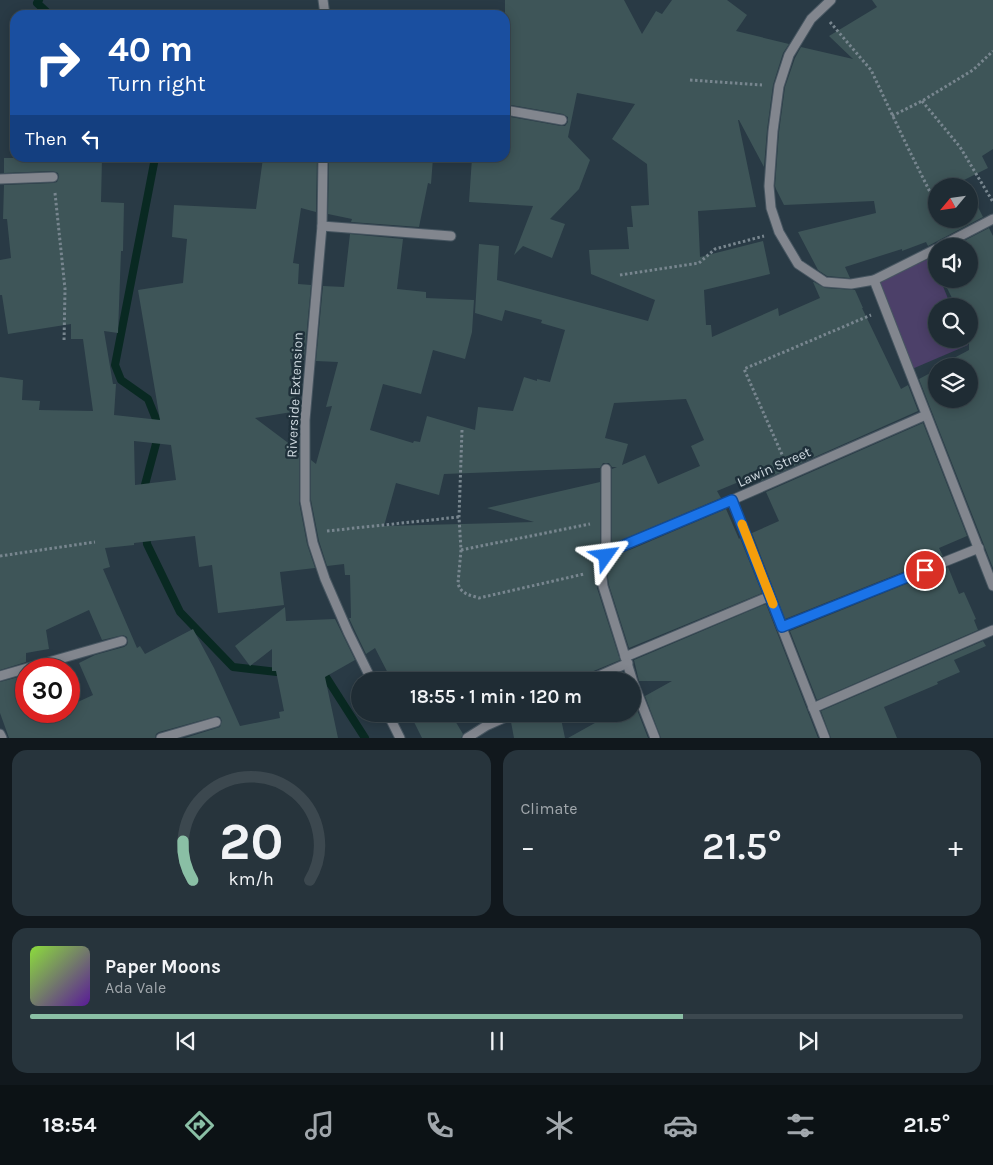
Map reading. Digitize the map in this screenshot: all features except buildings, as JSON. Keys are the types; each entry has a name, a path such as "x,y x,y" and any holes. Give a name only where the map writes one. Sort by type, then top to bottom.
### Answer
{"street":[{"path":"831,0 811,19 789,55 779,86 769,186 771,208 779,232 798,264 825,282 851,284 874,280 928,253"},
{"path":"510,111 562,120"},
{"name":"Riverside Extension","path":"323,162 322,226 305,420 305,501 311,532 325,579 368,672"},
{"path":"0,179 53,177"},
{"path":"956,238 993,219"},
{"path":"322,226 452,236"},
{"path":"874,280 993,586"},
{"name":"Lawin Street","path":"606,556 629,543 926,415"},
{"path":"606,469 606,556 601,570 603,586 626,660 655,738"},
{"path":"732,500 824,738"},
{"path":"782,627 979,548"},
{"path":"604,672 626,660 770,596"},
{"path":"813,708 993,630"},
{"path":"0,676 122,642"},
{"path":"160,738 216,722"},
{"path":"392,722 400,738"},
{"path":"467,738 495,722"},
{"path":"0,734 2,738"}],"path":[{"path":"820,10 871,70 928,188"},
{"path":"892,116 922,101 973,70 993,50"},
{"path":"690,80 779,86"},
{"path":"922,101 960,148 993,202"},
{"path":"53,177 64,289 64,342"},
{"path":"620,275 699,263 716,249 779,232"},
{"path":"791,474 744,369 885,309"},
{"path":"462,430 459,517 461,550 458,583 462,592 479,598 601,570"},
{"path":"311,532 459,517"},
{"path":"461,550 595,523 606,523"},
{"path":"0,556 96,542"}],"shaded area":[{"path":"928,259 928,288 944,288 948,298 928,298 928,348 961,348 938,358 928,358 928,362 912,369 874,282"}],"waterway":[{"path":"39,0 37,3 45,10"},
{"path":"143,492 160,429 148,399 121,380 115,365 154,162"},
{"path":"146,531 147,544 180,612 233,667 286,673"},
{"path":"315,676 326,677 365,738"}],"slow traffic":[{"path":"742,524 773,604"}],"route":[{"path":"606,556 629,543 732,500 782,627 925,570"}]}
